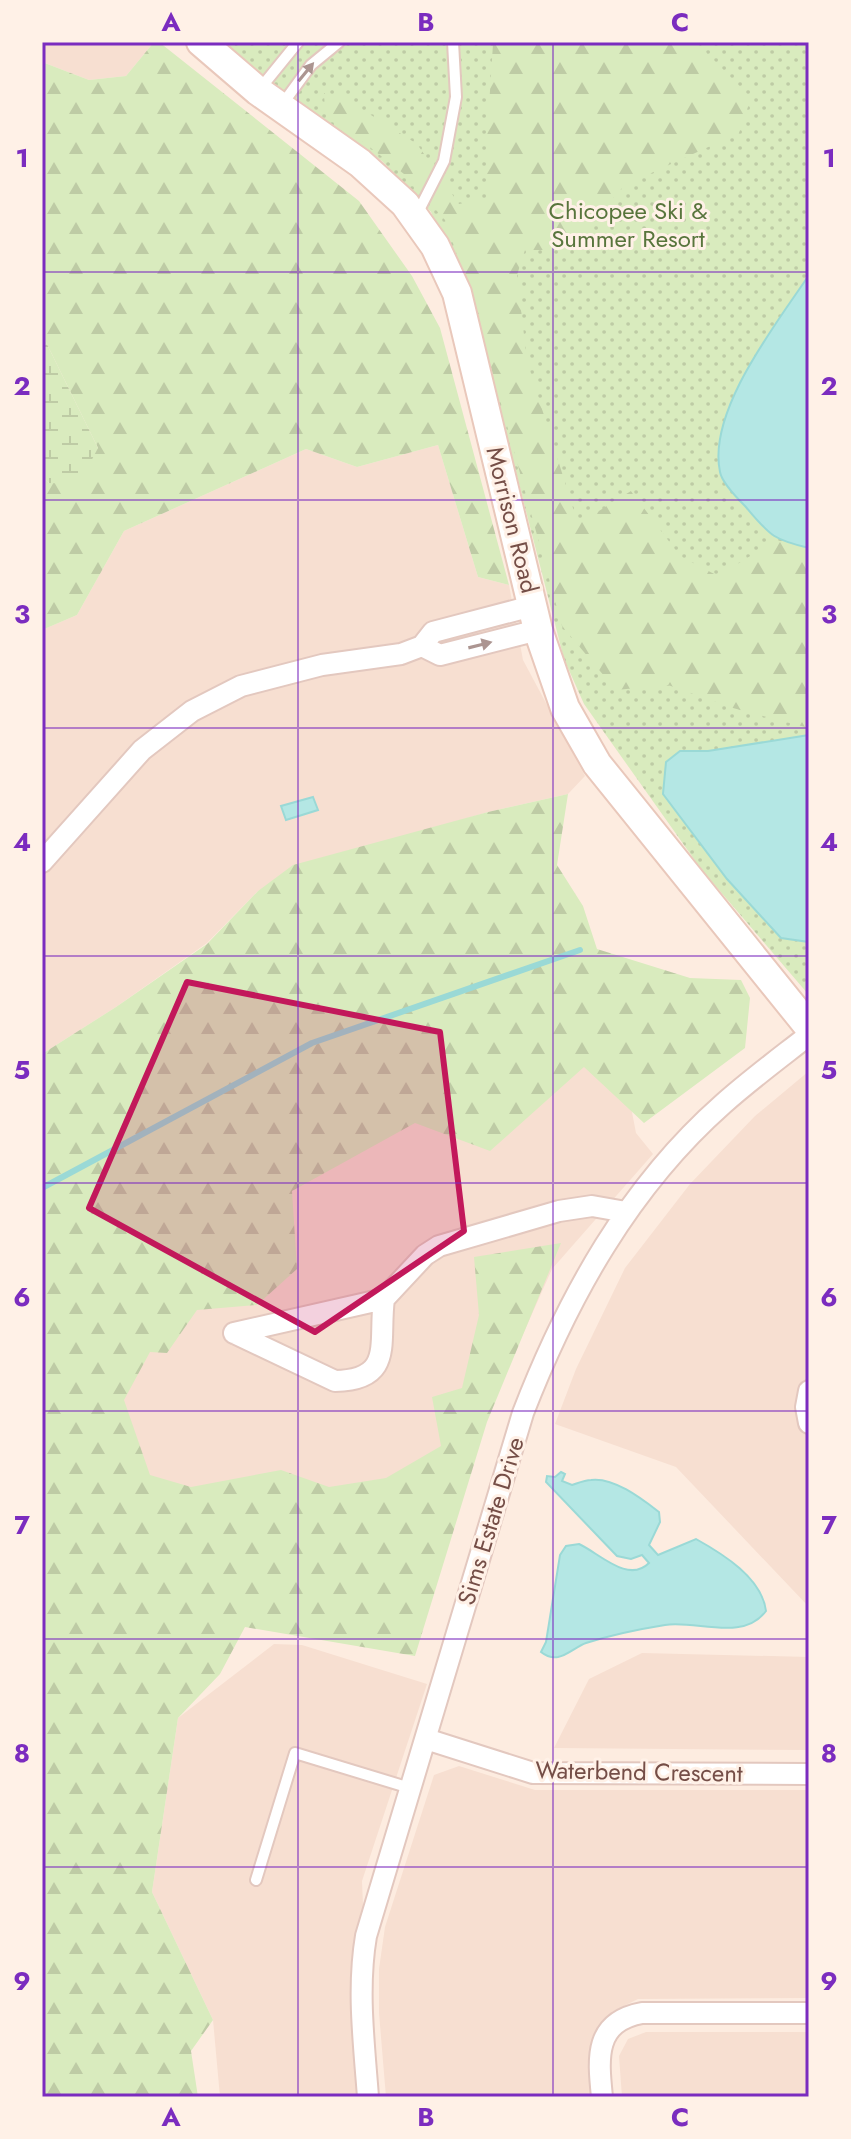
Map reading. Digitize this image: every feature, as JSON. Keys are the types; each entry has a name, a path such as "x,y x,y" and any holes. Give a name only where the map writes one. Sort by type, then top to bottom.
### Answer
{"street":[{"name":"Morrison Road","path":"201,42 269,99 360,163 405,204 435,246 457,293 535,618 565,708 597,764 809,1027"},
{"path":"42,862 142,750 192,711 241,686 322,665 401,654 422,646 440,655 535,618"},
{"name":"Sims Estate Drive","path":"368,2097 362,1958 375,1904 523,1413 544,1358 569,1305 626,1212 664,1164 723,1104 809,1035"},
{"path":"384,1299 234,1333 335,1381 354,1381 370,1374 379,1361 384,1346 380,1325 384,1299 425,1255 439,1246 570,1209 592,1206 626,1212"},
{"path":"809,1391 806,1407 809,1423"},
{"name":"Waterbend Crescent","path":"426,1739 533,1773 809,1774"},
{"path":"602,2097 598,2061 601,2044 610,2030 624,2018 642,2013 809,2013"}],"lane":[{"path":"269,99 298,42"},
{"path":"269,99 339,42"},
{"path":"415,218 444,161 456,97 453,42"},
{"path":"256,1880 295,1753 410,1788"}],"highlighted area":[{"path":"187,982 440,1032 464,1231 315,1332 89,1208"}],"shaded area":[{"path":"42,42 154,42 126,76 89,80 42,62"},
{"path":"438,445 478,577 509,585 523,660 585,776 568,794 488,812 414,834 258,891 207,943 42,1054 42,630 77,615 124,531 306,449 357,467"},
{"path":"589,1065 631,1107 636,1133 653,1154 552,1269 479,1433 390,1491 160,1521 117,1402 144,1350 283,1186 407,1110"},
{"path":"809,1071 809,1607 676,1467 555,1424 576,1369 625,1268 690,1184 755,1116"},
{"path":"274,1644 302,1645 427,1684 362,1881 371,2097 220,2097 213,2020 152,1892 178,1718"},
{"path":"642,1653 809,1657 809,1750 554,1748 589,1679"},
{"path":"459,1766 535,1790 809,1790 809,1998 638,1999 612,2012 592,2037 594,2097 386,2097 379,2013 379,1969 385,1927 434,1775"},
{"path":"646,2032 809,2032 809,2097 622,2097 619,2056 628,2039"}],"green space":[{"path":"154,42 159,42 359,201 412,276 440,328 509,585 478,577 438,445 357,467 306,449 124,531 77,615 42,630 42,477 49,483 98,448 42,334 42,62 89,80 126,76"},
{"name":"Chicopee Ski & Summer Resort","path":"217,42 809,42 808,994 701,869 584,704 564,659 508,441 453,264 431,212 382,161 253,72"},
{"path":"696,42 751,98 739,133 625,185 565,250 525,250 517,275 527,361 578,524 631,491 680,556 718,576 776,540 809,548 809,728 733,708 668,685 616,690 562,626 472,298 445,220 404,174 325,112 324,93 344,98 417,144 459,204 488,198 486,153 493,44"},
{"path":"42,334 98,448 79,484 49,483 42,477"},
{"path":"568,794 557,865 583,906 597,949 690,978 741,980 750,998 745,1048 644,1123 584,1067 490,1151 415,1123 292,1191 297,1269 257,1305 197,1310 167,1353 150,1352 124,1400 150,1475 191,1487 281,1470 329,1487 386,1478 441,1446 432,1397 462,1388 479,1315 474,1257 561,1243 487,1422 415,1656 245,1627 220,1674 178,1718 152,1892 213,2020 191,2051 198,2097 42,2097 42,1054 207,944 258,891 293,865 488,812"}],"water":[{"path":"809,275 809,548 786,542 760,524 721,476 719,448 724,422 748,369"},
{"path":"809,735 809,942 781,938 727,879 663,794 666,762 680,751 708,751"},
{"path":"313,797 318,810 286,820 281,806"},
{"path":"561,1472 565,1474 562,1481 572,1485 586,1480 600,1480 636,1495 659,1512 660,1522 649,1545 658,1555 696,1539 740,1568 757,1588 766,1611 745,1626 665,1625 596,1640 558,1657 541,1652 546,1642 560,1555 566,1546 579,1544 623,1569 641,1569 649,1563 642,1555 631,1559 617,1556 546,1482 547,1476 555,1477"}],"waterway":[{"path":"42,1188 312,1043 580,950"}]}
